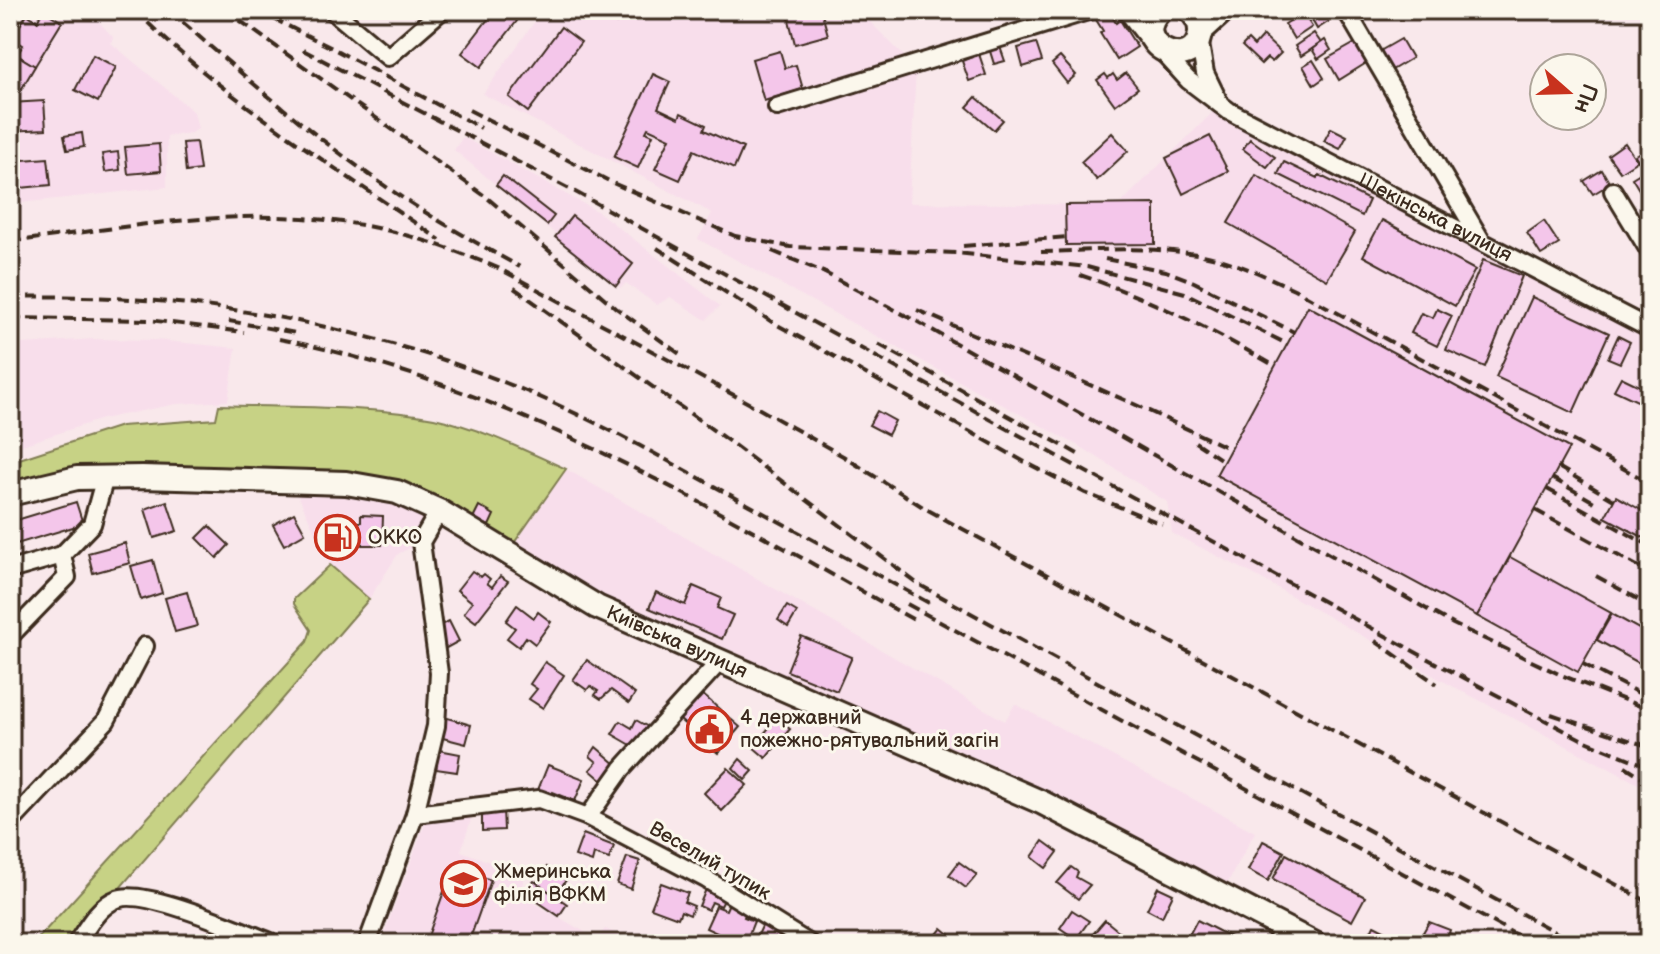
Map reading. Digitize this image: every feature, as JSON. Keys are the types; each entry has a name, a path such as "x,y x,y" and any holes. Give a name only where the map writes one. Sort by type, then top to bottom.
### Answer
{"street":[{"path":"332,10 388,57 442,10"},
{"path":"777,107 1091,10"},
{"name":"Шекінська вулиця","path":"1130,10 1188,80 1220,105 1650,329"},
{"path":"1161,10 1152,21 1157,45 1180,54 1191,49 1199,35 1224,10"},
{"path":"1190,10 1198,19 1205,73 1220,105"},
{"path":"1346,10 1481,241"},
{"path":"1613,191 1650,252"},
{"path":"10,570 62,555 92,524 105,477"},
{"name":"Київська вулиця","path":"10,494 59,481 105,477 360,485 397,492 439,511 591,604 1043,803 1280,936 1315,944"},
{"path":"367,944 415,814 436,726 440,698 439,673 421,542 439,511"},
{"path":"10,636 67,577 62,555"},
{"path":"10,823 106,721 145,646"},
{"path":"588,817 622,769 721,660"},
{"name":"Веселий тупик","path":"415,814 539,799 588,817 706,879 810,944"},
{"path":"76,944 104,907 117,898 130,896 155,900 276,944"}],"shaded area":[{"path":"10,10 88,10 113,37 111,43 194,112 198,129 167,136 167,187 10,204"},
{"path":"543,10 858,10 916,68 909,203 1119,205 1220,105 1650,329 1650,790 1172,533 1167,502 1086,450 698,239 712,213 483,94"},
{"path":"463,137 600,213 720,306 706,320 670,297 657,305 626,283 621,288 454,150"},
{"path":"92,339 156,340 236,348 228,401 176,404 102,419 10,449 10,345"},
{"path":"566,469 1005,721 1015,704 1255,832 1221,895 507,553"},
{"path":"292,482 439,511 421,542 398,554 369,599 330,565"},
{"name":"Жмеринська філія ВФКМ","path":"474,810 461,851 526,875 518,894 597,939 605,929 643,944 380,944 426,821"}],"green space":[{"path":"219,405 355,409 434,418 485,434 566,469 507,553 397,492 142,477 10,494 10,462 121,426 216,419"},
{"path":"330,565 369,599 94,918 76,944 33,944 307,642 311,630 294,604 294,599"}],"building":[{"path":"43,10 62,22 35,66 17,55 23,45 12,38 27,14 37,21"},
{"path":"495,10 503,10 517,21 481,67 462,53"},
{"path":"600,10 625,10 626,11 616,23"},
{"path":"821,10 828,35 795,44 788,16"},
{"path":"1108,10 1116,23 1120,20 1137,47 1117,60 1100,33 1103,31 1095,18"},
{"path":"1324,10 1331,20 1317,29 1308,13"},
{"path":"1303,13 1312,27 1294,39 1285,24"},
{"path":"561,27 581,42 528,112 509,97"},
{"path":"1314,33 1321,43 1301,56 1295,46"},
{"path":"1263,36 1281,53 1272,62 1267,58 1261,64 1242,46 1248,40 1254,46"},
{"path":"1401,39 1412,58 1392,70 1380,51"},
{"path":"1325,40 1331,50 1318,59 1312,49"},
{"path":"1357,42 1368,62 1339,80 1327,59"},
{"path":"1036,43 1042,61 1023,67 1018,48"},
{"path":"999,44 1005,61 994,64 989,48"},
{"path":"10,51 35,66 21,90 10,84"},
{"path":"780,51 785,68 796,65 803,89 764,101 752,59"},
{"path":"979,54 986,75 969,81 962,61"},
{"path":"93,55 116,67 98,102 75,90"},
{"path":"1060,57 1076,75 1067,83 1052,64"},
{"path":"1313,60 1324,78 1314,85 1303,66"},
{"path":"1126,73 1138,88 1115,105 1097,80 1105,74 1108,78 1113,74 1117,80"},
{"path":"653,74 670,82 658,108 679,118 681,113 706,125 704,130 743,148 734,169 694,150 680,180 655,169 670,138 648,128 646,132 653,135 638,168 614,157"},
{"path":"976,97 1003,120 994,130 967,107"},
{"path":"44,101 46,129 10,131 10,103"},
{"path":"1331,128 1347,136 1340,149 1324,141"},
{"path":"82,133 84,147 67,150 64,136"},
{"path":"1112,133 1128,151 1097,180 1081,162"},
{"path":"1210,136 1228,171 1183,194 1166,158"},
{"path":"1250,139 1275,157 1267,167 1243,149"},
{"path":"196,142 200,170 186,172 183,143"},
{"path":"1625,143 1637,161 1620,172 1608,155"},
{"path":"159,144 161,171 128,174 125,147"},
{"path":"1650,146 1650,164 1643,168 1635,155"},
{"path":"118,152 120,170 105,172 102,154"},
{"path":"48,158 51,185 10,189 10,161"},
{"path":"1284,162 1317,178 1319,175 1369,200 1362,216 1278,174"},
{"path":"1647,169 1650,188 1641,193 1632,178"},
{"path":"1602,170 1610,184 1593,194 1584,181"},
{"path":"1256,175 1355,232 1327,280 1228,223"},
{"path":"503,176 554,216 547,225 496,185"},
{"path":"1155,204 1155,244 1066,245 1065,205"},
{"path":"572,216 633,264 616,286 555,237"},
{"path":"1382,220 1475,270 1455,306 1363,256"},
{"path":"1544,221 1559,244 1541,255 1527,233"},
{"path":"1483,260 1522,276 1485,367 1446,350"},
{"path":"1532,297 1609,333 1573,413 1496,377"},
{"path":"1308,306 1569,448 1477,616 1216,475"},
{"path":"1437,309 1452,316 1437,346 1411,333 1421,313 1433,318"},
{"path":"1618,336 1630,342 1620,363 1608,358"},
{"path":"1621,377 1650,391 1650,407 1614,390"},
{"path":"877,411 895,421 888,435 869,425"},
{"path":"1616,496 1650,515 1650,541 1605,517"},
{"path":"167,501 177,531 154,538 145,509"},
{"path":"76,502 83,524 10,546 10,522"},
{"path":"479,506 494,515 489,526 473,518"},
{"path":"294,513 305,533 284,545 273,525"},
{"path":"361,515 383,516 382,545 362,545 362,537 348,537 349,522 361,522"},
{"path":"325,520 347,522 345,556 331,557 324,541"},
{"path":"209,526 229,545 217,558 197,538"},
{"path":"125,543 130,563 93,573 88,553"},
{"path":"1510,557 1611,613 1578,672 1477,616"},
{"path":"153,560 162,593 141,600 131,566"},
{"path":"472,571 481,577 484,574 490,579 487,583 492,587 500,576 508,581 476,622 464,613 472,602 457,590"},
{"path":"693,586 721,598 717,608 733,615 722,639 649,608 656,592 685,605"},
{"path":"187,592 197,626 175,632 165,598"},
{"path":"517,605 534,618 538,612 551,622 535,644 526,637 519,647 507,638 515,628 506,621"},
{"path":"787,606 797,612 788,627 778,620"},
{"path":"1612,614 1650,635 1650,669 1597,640"},
{"path":"449,621 459,641 439,652 434,628"},
{"path":"801,636 852,657 837,691 787,671"},
{"path":"587,660 635,694 629,703 611,690 601,699 595,695 598,691 590,686 587,690 573,680"},
{"path":"545,662 564,675 543,708 529,699 537,689 530,684"},
{"path":"702,694 740,727 718,753 680,720 687,711 683,708 689,701 693,704"},
{"path":"444,717 471,725 466,744 439,737"},
{"path":"777,718 790,729 766,758 753,747"},
{"path":"636,720 650,728 638,749 612,734 620,721 632,728"},
{"path":"596,747 617,765 604,782 590,770 597,762 590,756"},
{"path":"439,750 460,754 457,772 436,769"},
{"path":"740,759 753,771 745,780 733,768"},
{"path":"548,765 584,779 575,801 553,792 550,800 536,795"},
{"path":"728,768 747,785 722,811 704,793"},
{"path":"503,809 504,830 482,831 482,810"},
{"path":"583,834 614,846 609,859 594,854 592,862 575,856"},
{"path":"1043,841 1058,852 1046,868 1032,857"},
{"path":"1263,841 1284,852 1268,881 1248,870"},
{"path":"1286,854 1365,897 1352,921 1273,879"},
{"path":"627,857 640,861 631,889 617,884"},
{"path":"959,862 977,875 966,888 949,875"},
{"path":"453,866 491,880 468,944 426,942"},
{"path":"547,867 566,880 555,896 536,883"},
{"path":"1071,867 1078,872 1076,877 1090,885 1078,899 1057,883"},
{"path":"534,881 567,904 559,916 525,893"},
{"path":"661,883 688,893 684,902 694,906 690,915 681,911 678,918 651,908"},
{"path":"1158,887 1173,894 1162,917 1147,909"},
{"path":"706,889 725,898 721,906 712,902 708,910 699,906"},
{"path":"729,903 747,910 744,917 754,921 745,944 731,938 729,944 712,944 717,933 706,928 716,906 726,910"},
{"path":"1072,910 1089,921 1076,939 1060,928"},
{"path":"1105,920 1121,933 1111,944 1105,944 1093,934"},
{"path":"1197,920 1244,944 1191,944 1187,939"},
{"path":"1429,922 1450,930 1449,933 1462,940 1459,944 1417,943"},
{"path":"763,924 791,936 787,944 754,944"},
{"path":"1374,925 1410,943 1410,944 1365,944"},
{"path":"942,928 954,938 949,944 929,944"}],"railway":[{"path":"135,10 169,43 243,103 440,240"},
{"path":"169,10 359,168 420,209 520,267"},
{"path":"225,10 485,196 616,308 681,355"},
{"path":"256,10 481,128"},
{"path":"303,50 579,194 1428,659 1581,739 1650,767"},
{"path":"469,110 615,184 735,236 790,247 956,253 1087,267 1185,293 1287,344"},
{"path":"10,242 153,223 251,217 299,218 394,232 498,268 756,407 843,456 926,509 1650,903"},
{"path":"963,246 1067,237"},
{"path":"657,248 772,322 1023,461 1085,493 1162,524"},
{"path":"772,251 828,274"},
{"path":"1041,252 1171,251 1203,255 1243,267 1294,289 1650,483"},
{"path":"1105,259 1166,271 1294,332"},
{"path":"821,271 918,322 1453,624 1561,675 1650,710"},
{"path":"1080,275 1180,316 1275,366"},
{"path":"514,288 734,445 918,584 1577,944"},
{"path":"10,297 136,299 262,314 386,342 447,361 559,406 662,457 929,603"},
{"path":"917,310 1230,449"},
{"path":"10,318 149,320 244,332"},
{"path":"229,321 296,333"},
{"path":"279,339 365,360 448,387 528,419 686,495 916,621"},
{"path":"878,344 1078,454"},
{"path":"1195,442 1222,460"},
{"path":"1558,467 1614,500"},
{"path":"1552,478 1594,502"},
{"path":"1547,489 1650,546"},
{"path":"1535,510 1650,573"},
{"path":"1596,576 1650,606"},
{"path":"907,604 1533,944"},
{"path":"1375,641 1437,684"},
{"path":"1583,664 1650,699"},
{"path":"1551,714 1650,747"},
{"path":"1625,766 1650,782"}],"place":[{"name":"ОККО","path":"337,538"},
{"name":"4 державний пожежно-рятувальний загін","path":"709,729"},
{"name":"Жмеринська філія ВФКМ","path":"463,883"}]}
